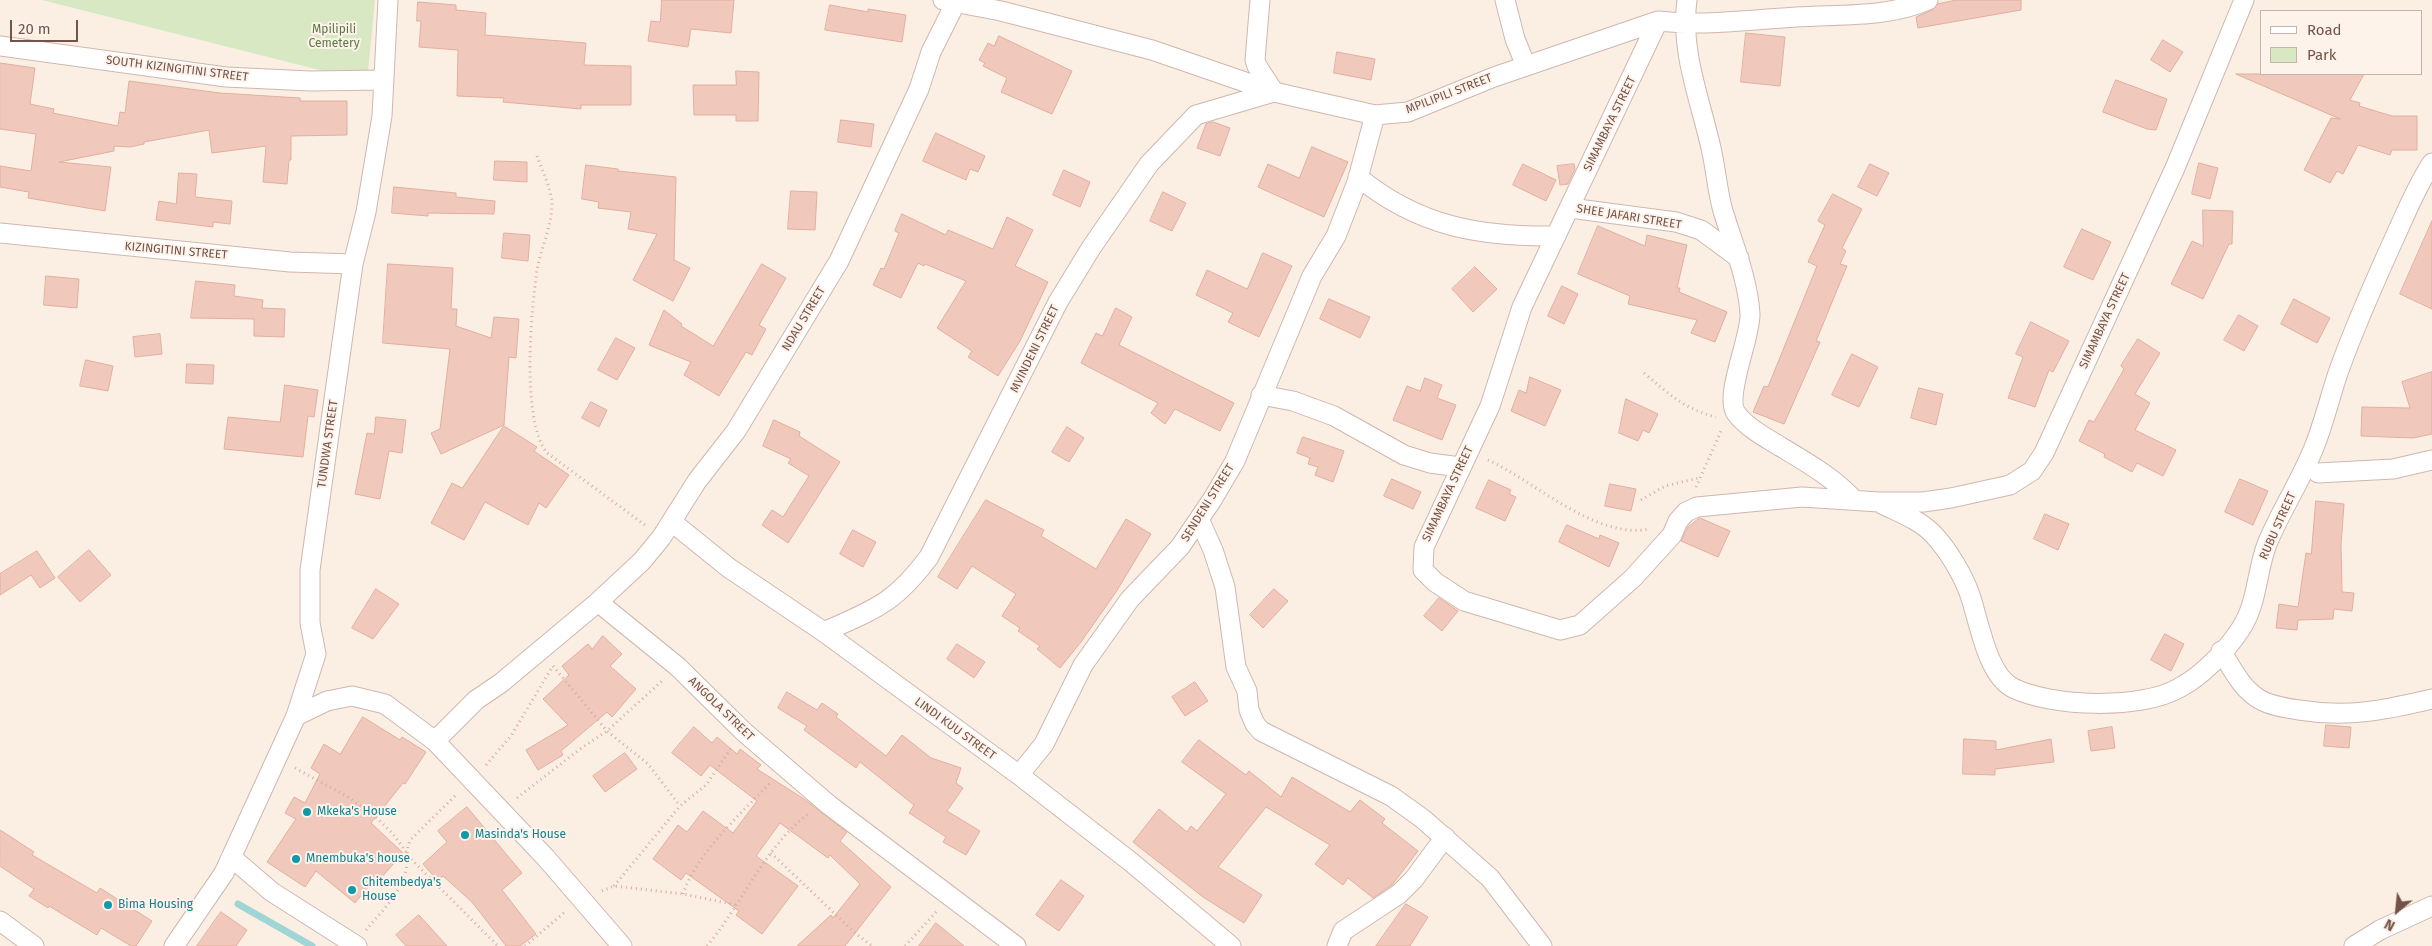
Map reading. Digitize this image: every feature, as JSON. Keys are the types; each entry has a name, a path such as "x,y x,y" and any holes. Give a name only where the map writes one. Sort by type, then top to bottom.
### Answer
{"street":[{"name":"TUNDWA STREET","path":"174,946 227,865 296,716 316,654 310,623 310,570 353,264 371,185 382,116 388,0"},
{"path":"1260,0 1255,60 1274,92"},
{"path":"1505,0 1515,39 1526,66"},
{"path":"1687,0 1684,24 1697,100 1711,147 1723,211 1739,258 1750,314 1730,413 1734,412 1752,428 1830,479 1854,500"},
{"name":"MPILIPILI STREET","path":"950,1 1001,11 1152,50 1274,92 1375,116 1408,112 1494,77 1658,21 1684,24 1736,23 1896,12 1928,0"},
{"name":"SIMAMBAYA STREET","path":"1658,21 1522,307 1490,406 1424,547 1424,570 1435,582 1464,601 1534,624 1560,630 1580,625 1633,578 1672,535 1685,515 1709,504 1802,496 1879,502 1923,502 1952,498 2010,485 2032,470 2048,444 2158,204 2244,0"},
{"name":"NDAU STREET","path":"598,602 642,561 661,538 711,461 736,431 839,262 919,89 950,1"},
{"name":"SOUTH KIZINGITINI STREET","path":"0,46 226,77 310,81 384,80"},
{"name":"MVINDENI STREET","path":"824,632 882,606 912,580 928,557 1058,302 1091,248 1149,164 1196,116 1274,92"},
{"name":"SENDENI STREET","path":"1019,775 1044,744 1083,665 1125,606 1180,547 1199,520 1235,460 1312,276 1336,236 1358,177 1375,116"},
{"name":"RUBU STREET","path":"1879,502 1916,521 1934,535 1969,592 1998,677 2016,689 2048,698 2092,703 2158,698 2179,688 2201,673 2221,652 2240,631 2251,610 2267,545 2315,445 2360,316 2416,190 2432,163"},
{"path":"1358,177 1372,189 1440,223 1471,231 1508,237 1556,236"},
{"name":"SHEE JAFARI STREET","path":"1570,208 1676,222 1701,230 1739,258"},
{"name":"KIZINGITINI STREET","path":"0,233 290,262 353,264"},
{"path":"1261,395 1293,401 1334,416 1404,455 1430,463 1462,465"},
{"path":"2318,473 2393,469 2432,460"},
{"path":"1199,520 1213,550 1225,587 1236,667 1247,691 1249,710 1254,724 1261,731 1391,796 1446,837 1490,878 1542,946"},
{"name":"LINDI KUU STREET","path":"672,522 729,568 824,632 1019,775 1131,862 1231,946"},
{"path":"436,742 476,700 539,652 598,602"},
{"name":"ANGOLA STREET","path":"598,602 678,667 744,732 829,805 1016,946"},
{"path":"2221,652 2242,684 2259,699 2274,706 2337,715 2375,711 2432,699"},
{"path":"296,716 327,701 352,696 385,704 436,742 471,782 501,810 622,946"},
{"path":"1337,946 1344,931 1358,920 1377,911 1404,889 1446,837"},
{"path":"227,865 356,945"},
{"path":"2354,946 2380,930 2432,906"},
{"path":"0,921 34,946"}],"path":[{"path":"537,156 552,203 537,269 534,307 532,409 538,438 547,453 608,496 661,538"},
{"path":"1462,465 1472,459 1488,460 1509,470 1563,506 1621,528 1646,530 1685,515 1730,413 1705,414 1679,402 1644,373"},
{"path":"1641,500 1665,486 1700,478"},
{"path":"539,652 607,731 648,764 680,806"},
{"path":"356,945 401,884 406,869 406,853 411,839 471,782 511,736 553,666"},
{"path":"501,810 580,749 607,731 678,667"},
{"path":"614,886 680,806 706,785 744,732"},
{"path":"276,759 309,775 358,803 388,828 406,853 498,946"},
{"path":"683,894 687,881 713,846 772,780 790,772"},
{"path":"707,946 771,853 800,820 819,806 829,805"},
{"path":"771,853 848,927 872,946"},
{"path":"525,946 580,899 614,886 683,894 736,904"},
{"path":"906,946 950,897"}],"green space":[{"name":"Mpilipili Cemetery","path":"42,0 375,0 367,82"}],"building":[{"path":"662,0 734,0 731,33 691,29 688,47 648,41 651,21 660,22"},
{"path":"1957,0 2021,0 2021,10 1918,28 1916,17 1932,10 1938,4"},
{"path":"418,2 456,5 456,10 486,13 485,35 586,43 584,65 631,66 631,105 581,105 581,109 503,102 504,98 457,96 458,50 419,47 421,21 417,21"},
{"path":"830,5 868,12 868,9 906,15 902,42 825,30"},
{"path":"1746,33 1785,37 1780,86 1741,82"},
{"path":"999,36 1072,71 1052,114 1001,92 1007,78 983,66 985,63 979,60 988,43 994,46"},
{"path":"2163,40 2183,52 2170,72 2151,60"},
{"path":"1337,52 1375,59 1371,80 1334,73"},
{"path":"0,63 35,68 30,104 54,109 53,113 118,126 120,112 125,113 129,81 220,93 300,98 300,101 347,101 347,135 291,136 291,160 289,160 287,184 263,182 266,146 212,153 209,130 144,142 144,144 130,147 114,146 114,151 59,162 111,167 105,211 28,198 29,192 0,187 0,166 31,171 36,134 0,129"},
{"path":"736,71 759,72 758,121 736,121 736,115 694,115 693,85 736,85"},
{"path":"2236,74 2363,75 2350,100 2360,103 2359,106 2392,116 2417,116 2417,150 2392,150 2390,155 2358,145 2343,174 2337,171 2330,183 2304,170 2331,118 2340,119"},
{"path":"2116,80 2167,99 2156,130 2147,129 2103,112"},
{"path":"841,120 874,124 871,147 838,142"},
{"path":"1213,122 1230,128 1220,156 1197,148 1206,124"},
{"path":"936,133 985,156 978,172 970,169 966,180 923,161"},
{"path":"1312,147 1348,162 1324,217 1258,187 1268,164 1299,178"},
{"path":"495,161 527,162 527,182 494,180"},
{"path":"2199,163 2218,168 2210,199 2192,194"},
{"path":"1523,164 1556,180 1546,201 1513,185"},
{"path":"1574,164 1575,169 1568,184 1560,185 1557,166"},
{"path":"1870,164 1889,173 1877,196 1858,187"},
{"path":"586,165 618,169 618,171 676,177 674,260 690,268 673,301 633,280 657,234 628,229 631,212 598,208 599,202 582,199"},
{"path":"1064,170 1090,182 1080,207 1053,195"},
{"path":"179,173 197,174 195,197 232,201 230,224 213,222 213,227 156,220 159,201 176,204"},
{"path":"394,187 456,193 456,197 495,201 494,214 428,213 428,216 392,213"},
{"path":"791,191 817,192 815,230 788,229"},
{"path":"1163,192 1186,203 1172,231 1150,221"},
{"path":"1833,194 1862,209 1842,248 1846,251 1840,264 1847,266 1816,341 1820,342 1784,424 1753,412 1764,386 1768,387 1817,266 1808,262 1825,225 1818,221"},
{"path":"2203,210 2233,211 2232,244 2229,244 2203,299 2171,284 2192,241 2203,246"},
{"path":"902,214 946,235 948,230 993,249 1007,217 1033,230 1015,266 1048,282 1020,341 998,376 968,357 972,351 937,328 966,281 925,264 924,266 918,263 901,298 873,285 881,268 884,269 899,233 895,231"},
{"path":"2432,221 2432,309 2400,294"},
{"path":"1598,226 1645,246 1647,235 1687,245 1677,288 1680,288 1679,292 1727,312 1715,342 1691,333 1697,320 1628,304 1630,296 1578,274"},
{"path":"2082,229 2111,242 2093,280 2064,267"},
{"path":"504,233 530,235 528,261 502,258"},
{"path":"1263,253 1292,266 1259,337 1228,322 1233,313 1196,295 1207,270 1247,289"},
{"path":"388,264 453,268 451,309 457,309 456,326 491,338 494,317 519,319 516,358 509,357 504,425 441,454 431,433 440,429 450,349 383,343"},
{"path":"762,264 786,278 759,325 766,329 752,355 746,352 719,396 684,375 691,362 649,345 664,310 682,324 681,326 713,346"},
{"path":"1475,267 1497,289 1473,312 1452,289"},
{"path":"46,276 79,279 77,308 44,305"},
{"path":"196,281 235,285 234,296 263,300 262,308 285,309 284,337 254,336 254,319 191,318"},
{"path":"1562,286 1578,294 1564,324 1548,316"},
{"path":"1329,299 1370,317 1360,338 1320,319"},
{"path":"2294,299 2330,318 2317,343 2281,324"},
{"path":"1116,308 1132,317 1119,345 1234,403 1220,431 1175,409 1165,424 1151,413 1158,403 1081,363 1096,333 1102,336"},
{"path":"2239,315 2258,326 2244,351 2224,340"},
{"path":"2031,322 2069,341 2053,372 2049,370 2035,407 2008,398 2023,357 2016,354"},
{"path":"160,334 162,354 135,357 133,337"},
{"path":"616,338 635,348 617,380 598,370"},
{"path":"2138,339 2160,353 2135,394 2150,403 2135,430 2176,450 2163,476 2137,463 2132,472 2104,457 2105,454 2079,441 2089,420 2094,422 2124,369 2121,366"},
{"path":"1852,354 1878,367 1859,407 1832,395"},
{"path":"86,360 113,366 108,391 80,386"},
{"path":"187,364 214,365 213,384 186,383"},
{"path":"2432,372 2432,434 2413,438 2361,436 2362,407 2410,408 2402,382"},
{"path":"1530,377 1561,390 1545,426 1511,411 1519,390 1526,393"},
{"path":"1425,378 1442,385 1437,398 1456,405 1442,440 1393,420 1407,386 1420,391"},
{"path":"285,385 318,390 314,417 308,416 303,457 224,449 228,417 280,422"},
{"path":"1919,388 1943,394 1936,425 1911,418"},
{"path":"1626,399 1658,414 1649,433 1643,430 1638,441 1619,433"},
{"path":"591,402 607,410 599,427 582,418"},
{"path":"376,417 406,420 402,453 389,451 380,499 355,494 367,433 374,434"},
{"path":"774,420 800,432 799,436 840,462 788,543 762,525 772,510 783,517 809,476 788,463 791,459 763,446"},
{"path":"504,426 537,447 534,451 569,475 546,508 539,503 528,525 485,502 464,540 431,523 452,483 462,488"},
{"path":"1067,427 1084,438 1069,462 1052,452"},
{"path":"1303,437 1344,451 1333,482 1315,475 1318,467 1308,464 1310,458 1297,453"},
{"path":"1392,479 1421,492 1413,509 1384,496"},
{"path":"2240,479 2268,491 2253,525 2225,512"},
{"path":"1489,480 1511,490 1509,494 1516,497 1505,521 1476,508"},
{"path":"1610,484 1636,489 1631,511 1605,506"},
{"path":"986,500 1044,530 1041,536 1096,569 1126,519 1151,534 1116,592 1060,668 1037,649 1040,646 1018,631 1020,628 1002,616 1016,594 972,566 957,589 938,577"},
{"path":"2316,501 2344,504 2341,545 2342,592 2354,593 2352,611 2334,609 2333,619 2298,620 2297,630 2276,628 2279,604 2298,607 2306,553 2311,554"},
{"path":"2045,514 2069,524 2058,550 2034,539"},
{"path":"1700,518 1730,531 1718,557 1681,541 1688,527"},
{"path":"1567,525 1599,539 1600,535 1619,543 1609,567 1559,542"},
{"path":"853,530 876,542 863,567 840,554"},
{"path":"89,550 111,575 80,602 58,577"},
{"path":"37,551 55,578 40,588 31,575 0,595 0,574"},
{"path":"376,589 399,604 373,639 352,628"},
{"path":"1274,589 1288,601 1263,628 1250,615"},
{"path":"1439,598 1458,611 1442,631 1424,616"},
{"path":"2165,634 2184,644 2171,671 2151,660"},
{"path":"603,636 622,654 610,666 636,689 612,717 607,712 561,751 563,755 538,770 526,750 568,725 543,699 569,675 562,666 588,644 592,649"},
{"path":"957,644 985,662 974,678 947,659"},
{"path":"1195,682 1208,701 1185,716 1172,697"},
{"path":"787,692 817,710 822,703 838,714 836,717 886,756 902,735 931,758 961,768 956,783 963,788 947,811 980,831 966,855 943,842 946,837 909,813 914,805 860,762 856,768 804,730 807,726 778,708"},
{"path":"363,717 400,740 402,737 426,752 405,784 403,783 371,823 403,853 379,880 376,877 355,903 316,871 305,887 267,862 296,819 285,813 294,797 305,803 320,774 311,768 324,744 340,754"},
{"path":"2326,725 2351,727 2349,748 2324,746"},
{"path":"694,727 712,743 717,737 737,754 740,749 761,765 757,769 804,799 847,832 840,841 891,887 845,946 797,946 831,915 833,918 860,884 830,855 828,858 780,823 756,856 798,886 762,934 736,915 739,911 686,873 681,880 653,859 678,825 687,832 703,811 733,833 757,801 710,765 701,776 672,753"},
{"path":"2112,727 2115,748 2091,751 2088,731"},
{"path":"1964,739 1996,741 1996,750 2051,739 2054,762 1995,769 1995,775 1963,774"},
{"path":"1199,740 1246,775 1249,771 1281,797 1292,777 1350,812 1360,800 1385,819 1382,823 1418,851 1392,885 1373,898 1348,878 1343,885 1315,864 1330,845 1266,807 1218,867 1262,895 1244,923 1203,897 1133,842 1159,809 1187,832 1191,826 1197,831 1226,794 1182,762"},
{"path":"625,753 637,769 605,792 593,776"},
{"path":"467,807 522,873 502,890 536,934 520,946 506,946 472,902 443,876 438,881 423,864 447,842 438,831"},
{"path":"0,830 34,852 32,855 97,893 100,888 152,921 136,946 131,946 101,928 97,935 29,896 34,889 0,866"},
{"path":"1061,880 1084,896 1059,931 1036,915"},
{"path":"1406,904 1428,917 1410,946 1376,946"},
{"path":"221,912 247,930 236,946 197,946"},
{"path":"419,915 447,946 406,946 396,935"},
{"path":"936,923 964,946 919,946"}],"waterway":[{"path":"238,904 312,946"}],"place":[{"name":"Mkeka's House","path":"307,812"},
{"name":"Masinda's House","path":"465,835"},
{"name":"Mnembuka's house","path":"296,859"},
{"name":"Chitembedya's House","path":"352,890"},
{"name":"Bima Housing","path":"108,905"}]}
